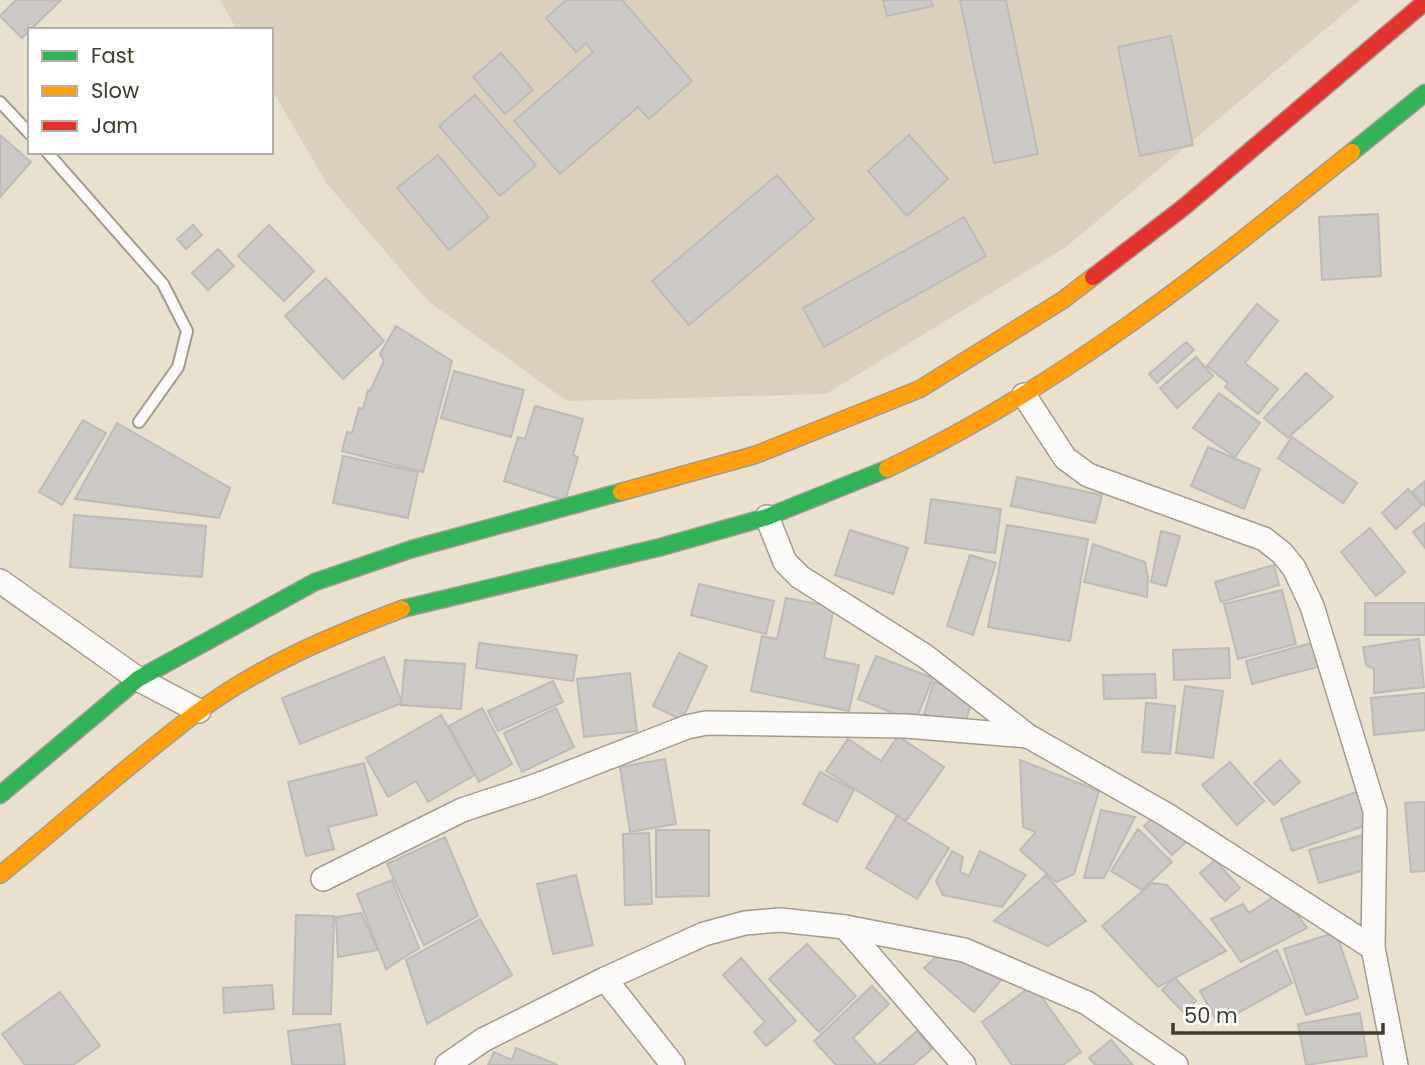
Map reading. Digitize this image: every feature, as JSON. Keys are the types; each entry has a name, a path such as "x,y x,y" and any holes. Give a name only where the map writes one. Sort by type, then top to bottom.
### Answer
{"main road":[{"path":"0,795 138,679 315,582 412,549 755,455 920,389 1063,299 1184,207 1418,3"},
{"path":"0,875 199,711 262,671 331,636 411,606 661,547 767,517 848,487 942,443 1097,351 1222,257 1425,93"}],"street":[{"path":"1024,395 1065,458 1088,475 1264,539 1282,553 1294,568 1312,606 1375,811 1373,948 1396,1065"},
{"path":"767,517 785,562 800,577 925,656 1028,736 1167,814 1373,948"},
{"path":"0,581 138,679 199,711"},
{"path":"323,879 462,810 697,725 906,726 1028,736"},
{"path":"447,1065 483,1040 605,979 704,934 745,923 780,919 845,927 964,950 1087,1003 1175,1065"},
{"path":"845,927 964,1065"},
{"path":"605,979 673,1065"}],"lane":[{"path":"0,102 28,132"},
{"path":"49,154 163,284 187,331 178,367 139,422"}],"shaded area":[{"path":"220,0 1360,0 1066,247 826,394 567,401 429,302 327,184 273,91 273,28 236,28"}],"building":[{"path":"16,0 61,0 32,28 28,28 28,32 22,38 0,16"},
{"path":"566,0 622,0 692,81 649,119 638,107 560,174 514,121 593,52 586,43 576,52 546,18"},
{"path":"883,0 931,0 933,6 887,16"},
{"path":"960,0 1006,0 1038,154 994,163"},
{"path":"1171,36 1193,145 1140,156 1118,47"},
{"path":"501,53 533,90 505,114 473,77"},
{"path":"475,95 536,165 500,196 439,126"},
{"path":"0,135 31,162 0,197"},
{"path":"909,135 948,179 907,216 868,171"},
{"path":"438,155 489,217 449,250 397,188"},
{"path":"777,175 814,219 689,325 652,281"},
{"path":"1378,214 1381,276 1322,280 1319,217"},
{"path":"964,217 986,256 824,347 803,308"},
{"path":"193,225 202,235 186,249 177,239"},
{"path":"269,225 314,271 284,301 238,256"},
{"path":"218,249 234,266 208,290 192,273"},
{"path":"326,278 384,341 343,379 285,316"},
{"path":"1257,304 1278,321 1245,363 1278,389 1258,414 1225,387 1228,383 1207,366"},
{"path":"396,326 452,361 423,472 342,451 347,432 352,433 359,408 363,409 368,390 370,391 384,361 380,354"},
{"path":"1186,342 1194,350 1157,383 1149,374"},
{"path":"1196,357 1213,376 1177,408 1160,388"},
{"path":"454,371 524,390 511,437 441,418"},
{"path":"1306,373 1333,397 1288,438 1264,418"},
{"path":"1219,393 1260,423 1235,457 1193,428"},
{"path":"535,406 583,419 573,455 578,457 565,501 504,481 518,437 525,439"},
{"path":"83,420 106,433 62,505 39,492"},
{"path":"117,423 230,488 219,518 75,499"},
{"path":"1292,437 1357,483 1343,503 1278,458"},
{"path":"1208,447 1260,469 1244,509 1191,486"},
{"path":"343,456 418,472 408,518 333,503"},
{"path":"1017,477 1102,495 1095,523 1011,506"},
{"path":"1425,481 1425,506 1412,492"},
{"path":"1408,489 1422,505 1396,529 1382,513"},
{"path":"931,499 1001,509 995,553 925,543"},
{"path":"74,515 206,526 202,577 70,567"},
{"path":"1425,523 1425,548 1413,532"},
{"path":"1007,525 1088,539 1070,641 988,627"},
{"path":"1370,528 1405,572 1376,596 1341,552"},
{"path":"850,530 908,548 893,594 835,575"},
{"path":"1161,531 1180,536 1166,586 1151,582"},
{"path":"1093,544 1145,562 1148,577 1147,597 1084,582"},
{"path":"970,555 996,563 973,635 947,626"},
{"path":"1274,565 1279,585 1221,602 1215,582"},
{"path":"699,584 774,601 766,634 691,615"},
{"path":"1282,590 1296,644 1238,659 1224,604"},
{"path":"786,598 834,607 824,658 859,665 849,711 751,691 762,636 777,639"},
{"path":"1365,603 1425,603 1425,635 1365,635"},
{"path":"1419,639 1424,687 1374,693 1374,669 1366,665 1363,647"},
{"path":"1315,642 1321,666 1252,684 1246,661"},
{"path":"479,643 577,655 573,681 476,668"},
{"path":"1229,648 1230,678 1174,680 1173,650"},
{"path":"679,653 707,666 682,720 653,706"},
{"path":"876,656 933,678 915,722 858,699"},
{"path":"384,657 402,703 300,744 282,698"},
{"path":"405,660 465,664 461,709 401,705"},
{"path":"630,673 637,731 584,737 577,679"},
{"path":"1155,674 1156,698 1104,699 1103,675"},
{"path":"553,681 563,702 498,731 488,711"},
{"path":"934,682 974,695 964,726 924,714"},
{"path":"1185,686 1223,691 1213,758 1176,753"},
{"path":"1425,693 1425,730 1374,735 1371,698"},
{"path":"1146,703 1175,706 1170,754 1142,752"},
{"path":"482,708 512,764 479,782 449,726"},
{"path":"556,708 574,747 522,772 504,733"},
{"path":"441,715 475,775 428,802 416,781 388,797 366,758"},
{"path":"898,736 944,767 906,821 826,771 848,739 881,761"},
{"path":"665,759 676,824 630,832 620,767"},
{"path":"1020,760 1099,791 1074,874 1056,882 1020,850 1036,832 1023,827"},
{"path":"1280,760 1300,782 1274,805 1254,783"},
{"path":"1230,762 1264,801 1237,825 1202,785"},
{"path":"364,763 377,815 328,827 334,849 306,856 288,782"},
{"path":"820,772 854,790 837,822 803,804"},
{"path":"1359,791 1370,824 1292,851 1281,819"},
{"path":"1425,802 1425,871 1411,872 1405,803"},
{"path":"1101,810 1135,817 1104,878 1084,878"},
{"path":"1159,812 1187,841 1172,855 1144,826"},
{"path":"897,816 949,848 917,899 866,868"},
{"path":"1138,829 1172,862 1142,890 1111,871"},
{"path":"656,830 709,830 709,896 656,897"},
{"path":"649,833 652,904 625,905 623,834"},
{"path":"1363,835 1372,868 1319,883 1309,850"},
{"path":"445,837 478,916 424,945 387,864"},
{"path":"952,851 963,857 960,872 969,876 980,851 1026,875 1002,907 943,895 936,881"},
{"path":"1215,860 1240,888 1225,901 1200,873"},
{"path":"576,875 593,945 553,954 537,884"},
{"path":"1046,875 1086,921 1048,946 994,921"},
{"path":"392,880 419,948 386,969 357,894"},
{"path":"1152,883 1167,885 1226,951 1158,987 1102,926"},
{"path":"1281,892 1307,928 1241,962 1211,919 1243,904 1249,913"},
{"path":"361,913 378,950 338,957 336,917"},
{"path":"296,915 334,916 331,1014 293,1014"},
{"path":"480,919 512,975 427,1024 406,960"},
{"path":"1336,932 1358,998 1306,1015 1284,949"},
{"path":"807,944 856,996 819,1032 769,979"},
{"path":"944,949 1008,972 974,1012 924,968"},
{"path":"1277,950 1292,983 1218,1024 1200,991"},
{"path":"741,958 796,1021 766,1046 754,1032 765,1022 723,975"},
{"path":"1175,978 1196,1001 1184,1013 1162,990"},
{"path":"272,985 274,1009 224,1013 223,988"},
{"path":"1033,985 1081,1052 1063,1065 1012,1065 982,1022"},
{"path":"872,986 889,1004 853,1038 877,1065 836,1065 814,1041"},
{"path":"60,992 100,1046 73,1065 25,1065 2,1034"},
{"path":"1360,1013 1367,1056 1306,1065 1298,1024"},
{"path":"340,1024 345,1065 292,1065 288,1031"},
{"path":"917,1031 932,1049 913,1065 878,1065"},
{"path":"1111,1040 1133,1065 1095,1065 1089,1058"},
{"path":"516,1048 558,1065 488,1065 494,1052 512,1060"}],"traffic: fast":[{"path":"1352,152 1425,93"},
{"path":"402,609 661,547 767,517 887,469"},
{"path":"0,795 138,679 315,582 412,549 621,492"}],"traffic: slow":[{"path":"887,469 1012,402 1071,364 1186,283 1352,152"},
{"path":"621,492 755,455 920,389 1063,300 1093,277"},
{"path":"0,875 148,751 221,695 296,653 402,609"}],"traffic: jam":[{"path":"1093,277 1184,207 1425,2"}]}
